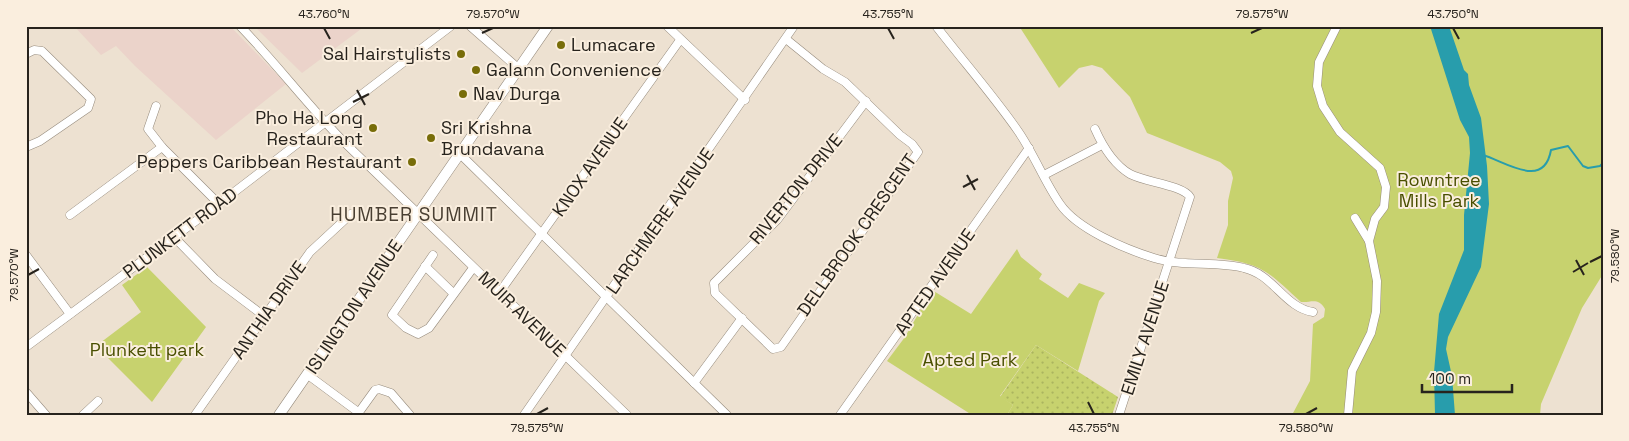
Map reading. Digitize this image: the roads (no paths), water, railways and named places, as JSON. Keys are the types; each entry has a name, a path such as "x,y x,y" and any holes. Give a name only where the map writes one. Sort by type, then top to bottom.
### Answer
{"main road":[{"name":"ISLINGTON AVENUE","path":"279,415 416,214 460,154 548,26"}],"street":[{"name":"MUIR AVENUE","path":"240,26 271,57 325,122 416,214 627,415"},
{"name":"PLUNKETT ROAD","path":"26,346 173,236 220,204 451,26"},
{"path":"470,26 519,69"},
{"path":"667,26 745,100"},
{"name":"LARCHMERE AVENUE","path":"527,413 565,355 745,100 794,26"},
{"path":"936,26 1029,148 1060,204 1079,221 1113,242 1156,259 1253,270 1266,278 1301,310 1313,312"},
{"path":"1337,26 1319,62 1318,86 1323,106 1334,125 1348,141 1374,162 1385,179 1386,197 1384,207 1372,226 1369,241"},
{"name":"DELLBROOK CRESCENT","path":"742,318 771,348 781,347 918,152 916,147 846,82 823,69 786,39"},
{"name":"KNOX AVENUE","path":"499,293 680,40"},
{"path":"26,54 34,50 42,51 91,99 88,108 40,141 26,147"},
{"name":"RIVERTON DRIVE","path":"742,318 715,293 714,283 777,220 866,101"},
{"path":"156,106 148,129 162,147 220,204"},
{"path":"1044,175 1102,145 1095,129"},
{"name":"EMILY AVENUE","path":"1102,145 1116,164 1128,173 1185,191 1190,196 1119,415"},
{"path":"70,215 162,147"},
{"name":"APTED AVENUE","path":"840,415 1029,148"},
{"path":"460,154 541,236 727,415"},
{"name":"ANTHIA DRIVE","path":"196,414 310,252 351,214"},
{"path":"1348,415 1352,371 1371,333 1376,312 1377,281 1369,241 1355,218"},
{"path":"173,236 215,279 264,316"},
{"path":"26,255 70,314"},
{"path":"433,255 392,315 406,328 418,334 428,328 473,268"},
{"path":"425,266 453,293"},
{"path":"694,383 742,318"},
{"path":"308,375 358,413 375,390 383,389 390,393 410,415"},
{"path":"26,392 46,415"},
{"path":"84,415 98,401"}],"water":[{"path":"1430,26 1449,26 1464,70 1468,74 1469,85 1481,118 1487,166 1489,204 1481,267 1448,337 1446,349 1452,376 1455,415 1435,415 1434,372 1439,314 1464,250 1464,215 1470,153 1469,137 1460,120"}],"waterway":[{"path":"1483,155 1513,167 1532,171 1541,169 1547,162 1551,150 1568,146 1583,166 1588,168 1600,166 1603,163"}],"place":[{"name":"Lumacare","path":"561,45"},
{"name":"Sal Hairstylists","path":"461,54"},
{"name":"Galann Convenience","path":"476,70"},
{"name":"Nav Durga","path":"463,94"},
{"name":"Pho Ha Long Restaurant","path":"373,128"},
{"name":"Sri Krishna Brundavana","path":"431,138"},
{"name":"Peppers Caribbean Restaurant","path":"412,162"}],"district":[{"name":"HUMBER SUMMIT","path":"414,214"}],"park label":[{"name":"Rowntree Mills Park","path":"1439,190"},
{"name":"Plunkett park","path":"147,350"},
{"name":"Apted Park","path":"970,360"}]}
